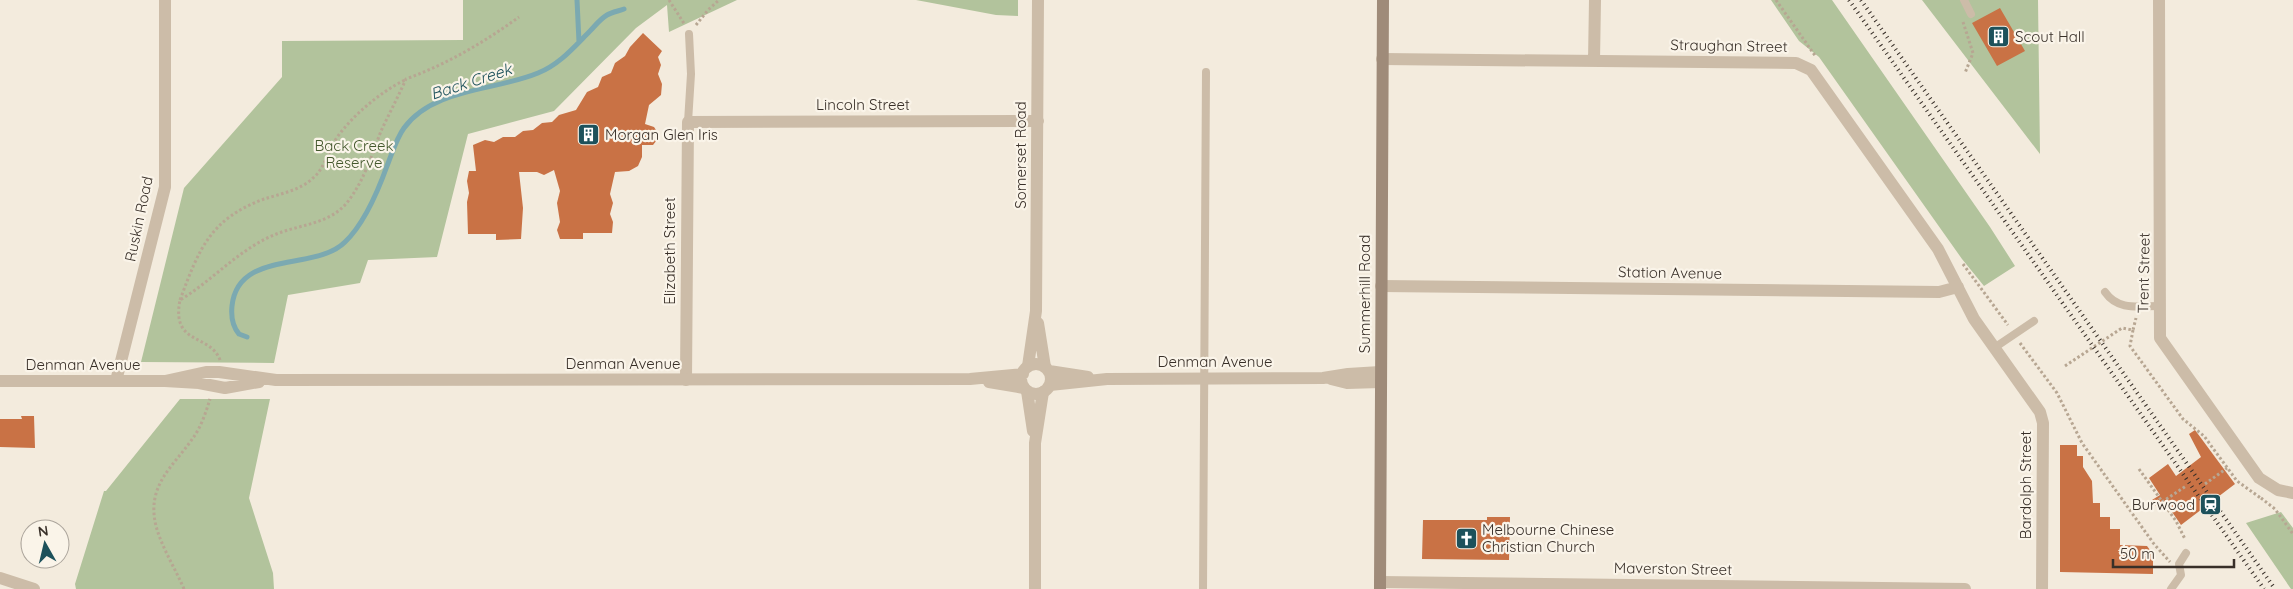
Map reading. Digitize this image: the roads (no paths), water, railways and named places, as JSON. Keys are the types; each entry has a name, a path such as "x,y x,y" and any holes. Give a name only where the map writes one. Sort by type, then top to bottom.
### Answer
{"main road":[{"name":"Summerhill Road","path":"1380,585 1383,0"}],"street":[{"name":"Ruskin Road","path":"116,382 165,187 165,0"},
{"name":"Somerset Road","path":"1026,370 1036,311 1038,0"},
{"path":"1594,61 1595,0"},
{"name":"Trent Street","path":"2160,0 2161,219 2159,330 2164,344 2250,467 2268,486 2293,493"},
{"name":"Straughan Street","path":"1382,59 1796,64 1806,67 1816,75 1938,249 1958,287"},
{"name":"Lincoln Street","path":"688,122 1038,121"},
{"name":"Elizabeth Street","path":"686,380 688,122"},
{"name":"Station Avenue","path":"1381,286 1938,292 1958,287"},
{"name":"Bardolph Street","path":"1958,287 1974,319 2037,407 2042,417 2042,589"},
{"name":"Somerset Road","path":"1036,311 1047,369"},
{"path":"1035,443 1046,389 1051,376 1047,369 1037,364 1026,370 1026,389 1035,443 1035,589"},
{"name":"Denman Avenue","path":"1047,369 1107,379"},
{"name":"Denman Avenue","path":"166,381 206,372 276,380 686,380 970,379 1026,370"},
{"name":"Denman Avenue","path":"1046,389 1107,379 1323,378 1348,374 1380,377"},
{"name":"Denman Avenue","path":"970,379 1026,389"},
{"name":"Denman Avenue","path":"0,381 166,381 199,383 225,388 276,380"},
{"path":"1026,389 1035,394 1046,389"},
{"path":"0,578 34,589"},
{"name":"Maverston Street","path":"1380,585 1965,589"}],"lane":[{"path":"1964,0 1971,14"},
{"path":"688,122 691,82 689,34"},
{"path":"1203,589 1206,72"},
{"path":"2105,292 2114,303 2121,306 2159,306"},
{"path":"1994,348 2034,321"},
{"path":"2171,589 2181,576 2179,564 2186,553"}],"waterway":[{"name":"Back Creek","path":"577,0 579,42"},
{"name":"Back Creek","path":"247,337 239,334 232,321 232,306 237,288 248,276 262,269 316,257 332,251 345,242 359,226 370,206 401,132 416,115 431,105 448,98 521,79 546,69 566,55 604,17 624,9"}],"railway":[{"path":"1849,0 2264,589"},
{"path":"1861,0 2275,589"}],"place":[{"name":"Scout Hall","path":"1999,37"},
{"name":"Morgan Glen Iris","path":"589,135"},
{"name":"Burwood","path":"2211,505"},
{"name":"Melbourne Chinese Christian Church","path":"1466,539"}],"park label":[{"name":"Back Creek Reserve","path":"354,154"}]}
